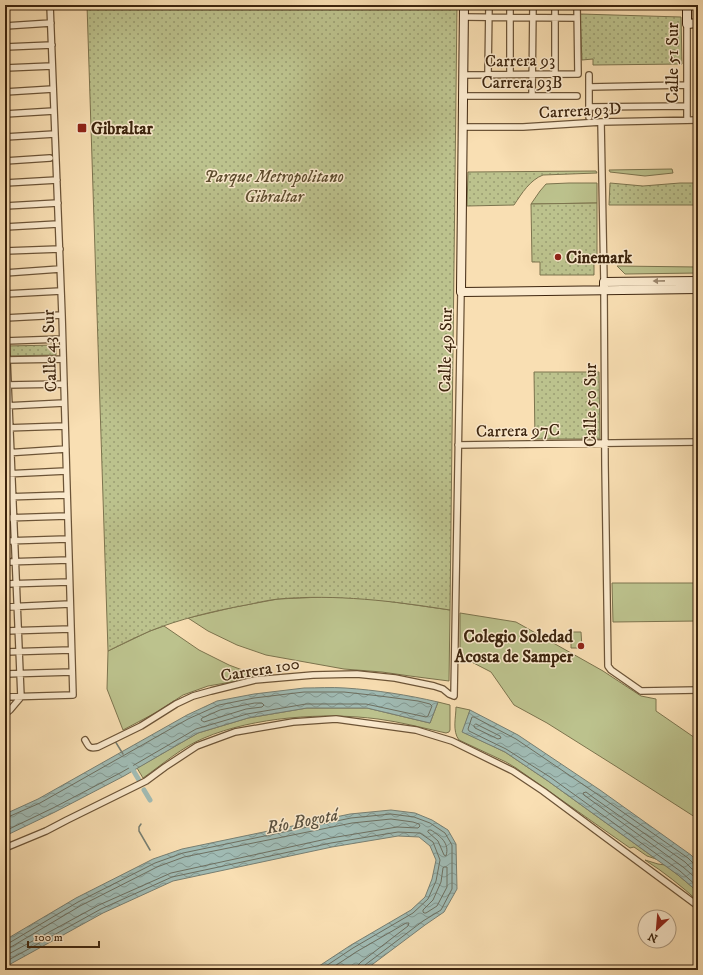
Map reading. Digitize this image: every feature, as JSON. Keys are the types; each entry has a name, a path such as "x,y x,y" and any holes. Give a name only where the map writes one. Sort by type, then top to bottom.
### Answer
{"street":[{"name":"Calle 43 Sur","path":"21,697 73,695 60,249 50,5"},
{"name":"Calle 49 Sur","path":"454,696 464,5"},
{"path":"488,74 489,5"},
{"path":"510,5 510,74"},
{"path":"532,5 532,96"},
{"path":"554,5 555,74"},
{"path":"464,17 577,18 577,5"},
{"name":"Calle 51 Sur","path":"687,5 688,120"},
{"name":"Carrera 93","path":"463,75 578,74 577,18"},
{"path":"5,26 51,23"},
{"path":"687,24 698,23"},
{"path":"5,47 52,45"},
{"path":"5,68 52,66"},
{"path":"589,75 589,117"},
{"path":"589,87 687,85"},
{"path":"5,92 53,89"},
{"name":"Carrera 93B","path":"468,96 577,96"},
{"path":"589,107 687,106"},
{"path":"5,114 54,111"},
{"name":"Carrera 93D","path":"463,127 698,120"},
{"name":"Calle 50 Sur","path":"602,122 608,666 624,680 641,691 698,690"},
{"path":"5,137 55,134"},
{"path":"5,161 50,158"},
{"path":"5,183 57,180"},
{"path":"5,206 58,203"},
{"path":"5,227 58,224"},
{"path":"5,252 60,249"},
{"path":"5,273 60,269"},
{"path":"604,282 698,281"},
{"path":"460,292 698,289"},
{"path":"5,294 61,291"},
{"path":"5,310 8,474 12,497 21,697 5,714"},
{"path":"5,318 62,315"},
{"path":"6,341 62,339"},
{"path":"6,360 63,359"},
{"path":"7,385 64,384"},
{"path":"7,406 64,403"},
{"path":"7,428 65,426"},
{"name":"Carrera 97C","path":"458,445 698,442"},
{"path":"8,452 66,449"},
{"path":"8,474 66,471"},
{"path":"5,497 67,494"},
{"path":"5,518 68,516"},
{"path":"5,541 68,539"},
{"path":"5,562 69,560"},
{"path":"5,584 69,582"},
{"path":"5,607 70,604"},
{"path":"5,631 71,629"},
{"path":"5,652 71,650"},
{"path":"5,674 72,672"},
{"name":"Carrera 100","path":"85,740 89,747 98,747 141,726 176,704 193,696 255,680 313,675 357,674 395,678 434,686 443,689 454,696"},
{"path":"5,697 21,697"},
{"path":"5,848 46,831 146,781 197,746 235,732 293,722 336,720 416,730 452,741 513,771 554,799 698,906"}],"green space":[{"name":"Parque Metropolitano Gibraltar","path":"87,5 457,5 450,610 364,599 321,597 278,599 221,610 185,619 150,631 108,651"},
{"path":"580,14 681,17 682,64 593,65 593,59 582,60"},
{"path":"672,169 673,173 645,176 610,172 609,170"},
{"path":"596,171 597,173 543,175 538,177 523,192 514,205 467,206 468,172"},
{"path":"597,183 597,203 531,204 546,184"},
{"path":"610,183 643,186 698,183 698,205 609,205"},
{"path":"597,203 597,260 594,260 594,275 540,275 540,262 532,262 531,204"},
{"path":"617,266 698,267 698,273 625,274"},
{"path":"56,345 56,355 5,356 5,346"},
{"path":"534,372 599,372 600,439 535,439"},
{"path":"612,583 698,583 698,621 613,622"},
{"path":"323,597 365,598 450,610 449,681 382,672 344,669 266,655 237,645 208,631 188,618 278,599"},
{"path":"460,613 516,622 603,671 641,696 656,699 656,711 698,740 698,819 547,723 514,705 491,672 460,656"},
{"path":"164,626 199,650 229,665 261,677 208,686 183,695 157,712 123,730 107,689 108,651"},
{"path":"571,632 581,632 582,648 571,648"},
{"path":"438,702 450,705 450,730 446,733 378,719 335,716 289,718 244,725 204,738 180,751 143,778 137,768 198,733 248,718 307,708 367,708 430,723"},
{"path":"456,707 470,710 463,732 505,752 656,859 647,856 634,847 630,848 516,768 459,740 455,728"},
{"path":"645,860 665,865 678,875 698,892 698,901 672,879"}],"water":[{"path":"304,688 368,690 438,702 430,723 367,708 307,708 248,718 198,733 124,776 5,836 5,814 38,799 187,715 217,701 254,694"},
{"path":"470,710 518,735 600,790 691,855 698,862 698,892 678,875 548,781 505,752 462,732"},
{"path":"391,810 415,813 432,820 448,830 456,844 457,889 444,912 365,970 313,970 351,945 411,910 425,897 432,879 436,860 430,846 419,837 398,836 332,847 173,881 103,913 5,967 5,940 76,898 153,859 182,849 350,814"}],"waterway":[{"path":"115,741 123,754"},
{"path":"130,765 139,780"},
{"path":"144,790 150,800"},
{"path":"141,824 139,831 150,850"}],"place":[{"name":"Gibraltar","path":"82,128"},
{"name":"Cinemark","path":"558,257"},
{"name":"Colegio Soledad Acosta de Samper","path":"581,646"}],"water label":[{"name":"Río Bogotá","path":"302,821"}]}
